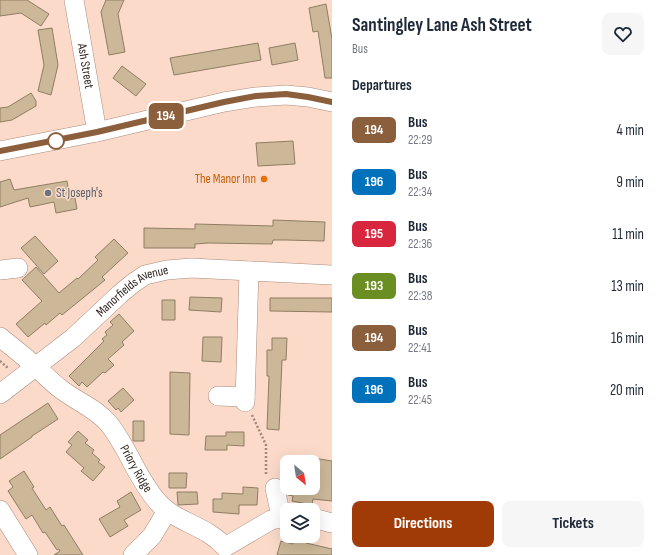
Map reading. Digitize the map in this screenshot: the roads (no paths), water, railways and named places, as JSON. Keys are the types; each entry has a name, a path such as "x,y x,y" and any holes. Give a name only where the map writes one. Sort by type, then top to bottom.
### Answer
{"street":[{"name":"Ash Street","path":"74,0 97,132"},
{"path":"0,151 97,132 224,102 256,96 286,94 332,102"},
{"name":"Manorfields Avenue","path":"0,394 73,338 120,294 145,275 167,270 191,268 332,274"},
{"path":"218,396 245,399 249,271"},
{"name":"Priory Ridge","path":"0,337 63,391 93,410 108,423 120,440 144,484 157,502 167,511 211,534 219,540 227,551 270,520 280,518"},
{"path":"275,488 280,504"},
{"path":"0,510 28,555"},
{"path":"133,555 152,536 167,511"},
{"path":"320,520 332,523"}],"place":[{"name":"The Manor Inn","path":"264,179"},
{"name":"St Joseph's","path":"48,193"}]}
